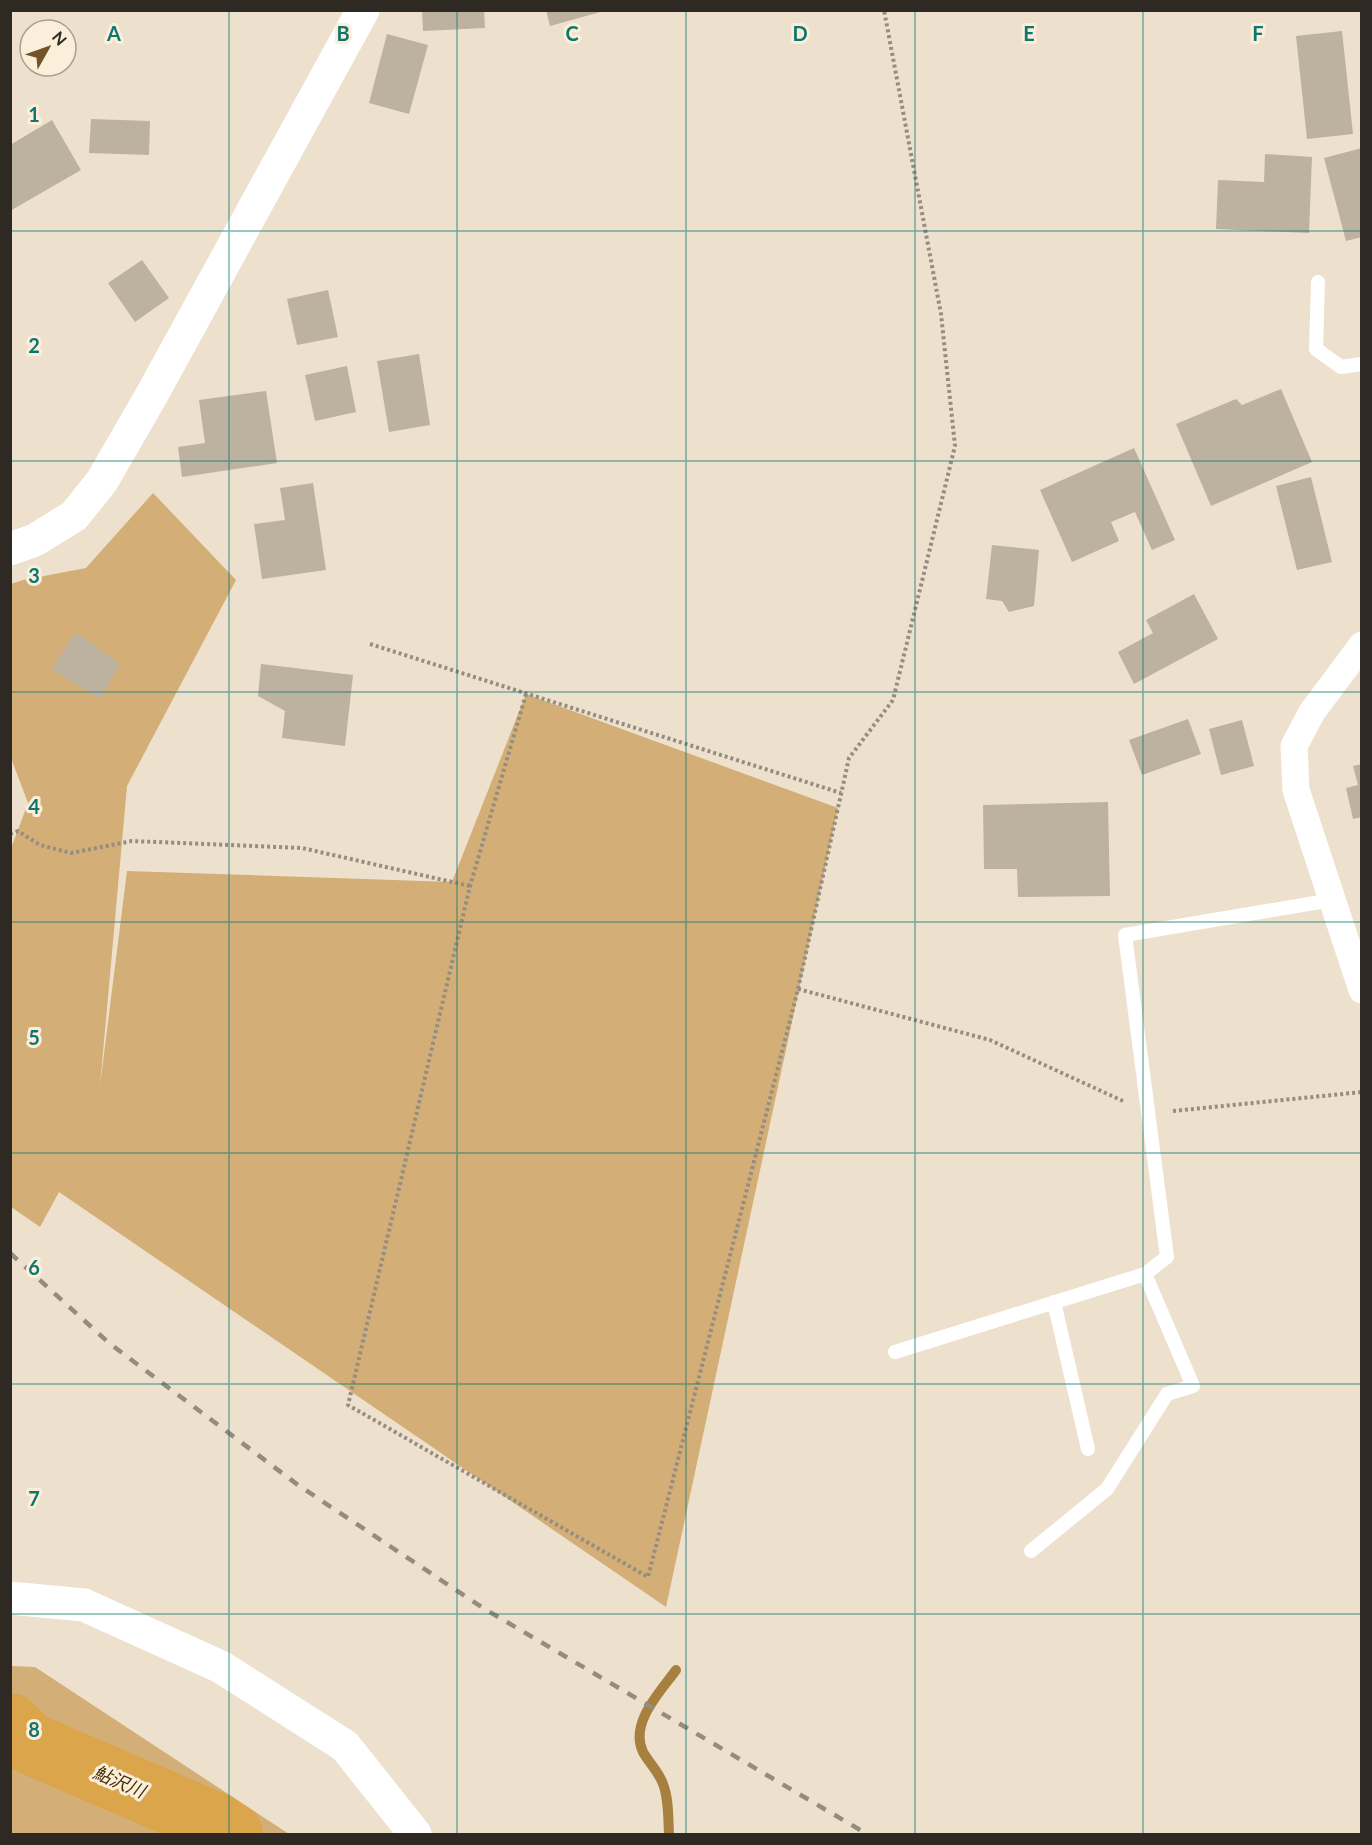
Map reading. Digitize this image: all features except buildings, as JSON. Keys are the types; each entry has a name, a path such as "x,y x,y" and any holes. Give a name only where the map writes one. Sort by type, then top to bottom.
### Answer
{"street":[{"path":"10,549 35,540 74,516 102,481 156,388 363,10"},
{"path":"1362,645 1312,712 1294,746 1296,790 1362,990"},
{"path":"10,1598 84,1605 221,1667 345,1746 415,1834"}],"lane":[{"path":"1318,282 1316,349 1341,367 1362,364"},
{"path":"895,1352 1145,1274 1167,1257 1125,935 1332,900"},
{"path":"1031,1551 1107,1489 1167,1394 1193,1386 1145,1274"},
{"path":"1054,1302 1088,1449"}],"path":[{"path":"526,694 470,886 348,1405 648,1577 798,989 849,758 893,699 955,446 940,314 884,10"},
{"path":"370,644 841,793"},
{"path":"10,834 18,831 40,845 71,853 132,841 302,848 470,886"},
{"path":"798,989 990,1040 1130,1104"},
{"path":"1163,1112 1362,1092"}],"shaded area":[{"path":"153,493 236,580 127,786 100,1086 127,871 452,882 526,694 838,808 666,1607 59,1192 40,1227 11,1207 10,851 28,803 11,758 11,584 86,568"},
{"path":"11,1666 35,1667 289,1834 11,1834"}],"waterway":[{"path":"669,1834 665,1790 659,1775 643,1752 640,1730 649,1708 676,1670"},
{"name":"鮎沢川","path":"10,1724 29,1743 217,1824 232,1834"}],"railway":[{"path":"10,1253 109,1343 298,1485 483,1608 867,1834"}]}
